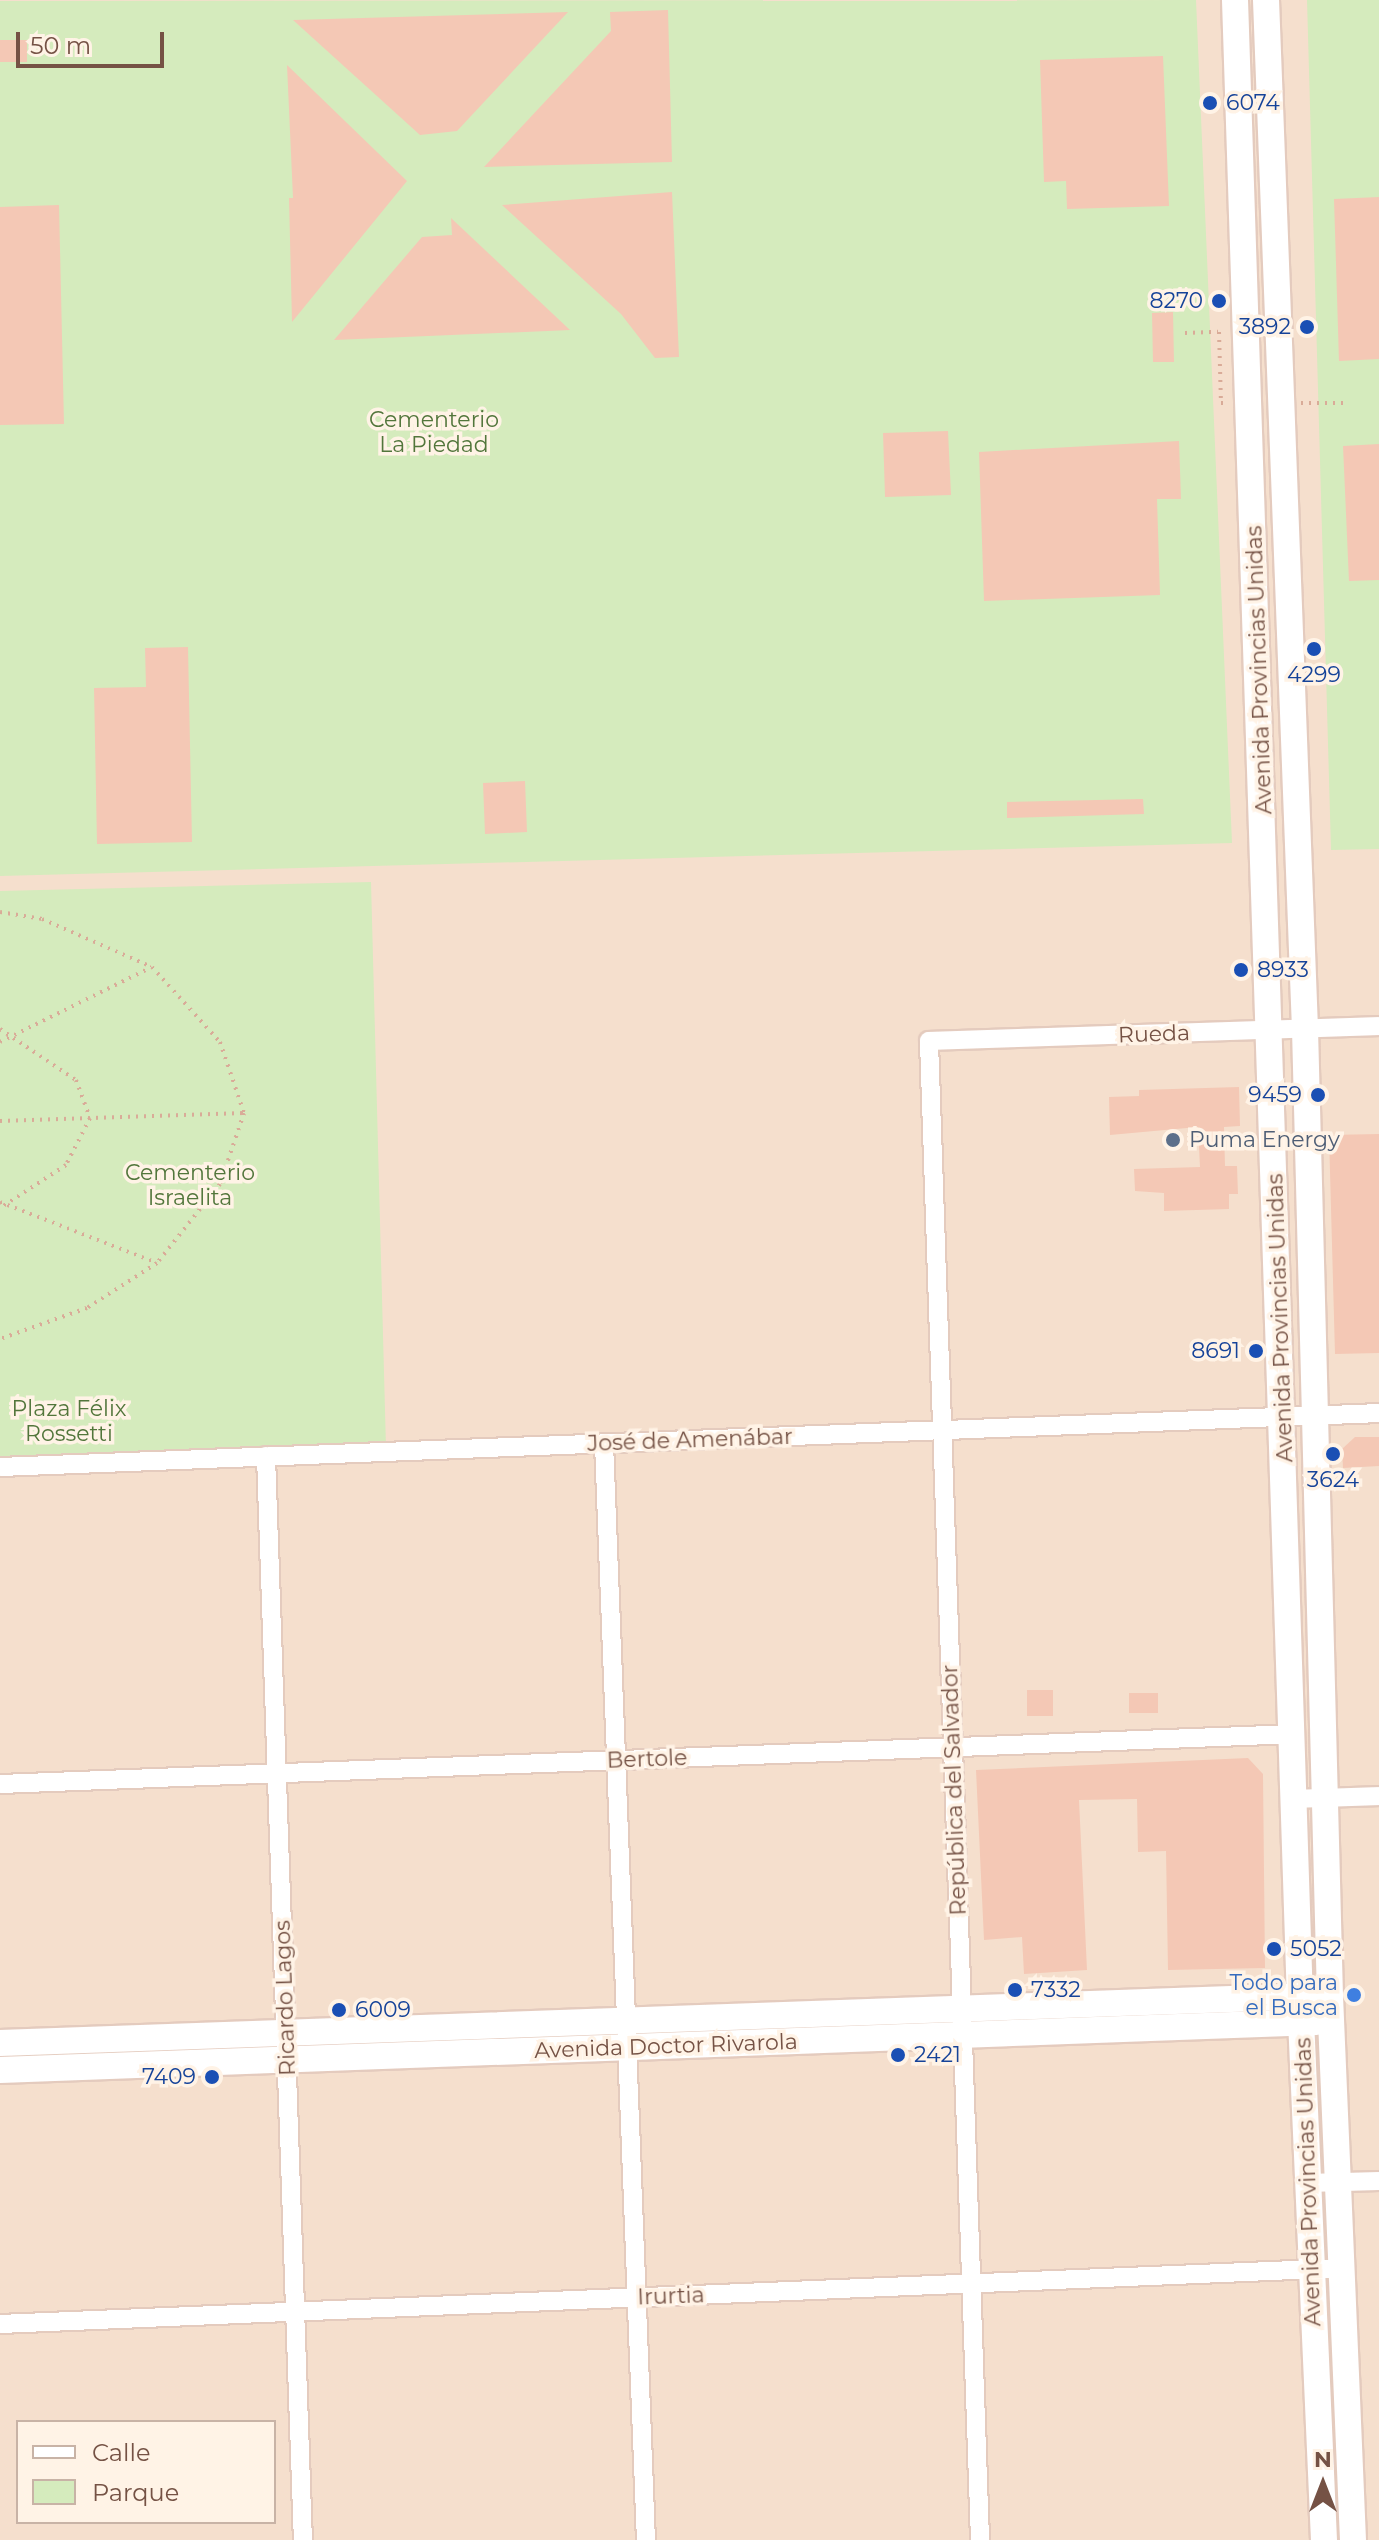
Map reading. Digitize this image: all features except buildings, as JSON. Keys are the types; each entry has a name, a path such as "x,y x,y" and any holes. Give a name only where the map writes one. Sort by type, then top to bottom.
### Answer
{"main road":[{"name":"Avenida Provincias Unidas","path":"1235,0 1272,1030 1301,2010 1324,2540"},
{"name":"Avenida Provincias Unidas","path":"1266,0 1305,1029 1331,2009 1353,2540"},
{"name":"Avenida Doctor Rivarola","path":"0,2043 962,2009 1331,2009"},
{"name":"Avenida Doctor Rivarola","path":"0,2070 963,2035 1301,2010"}],"street":[{"name":"Rueda","path":"929,1041 1379,1026"},
{"name":"República del Salvador","path":"929,1041 980,2540"},
{"name":"José de Amenábar","path":"0,1467 1379,1413"},
{"path":"604,1443 646,2540"},
{"name":"Ricardo Lagos","path":"266,1456 303,2540"},
{"name":"Bertole","path":"0,1784 1294,1734"},
{"path":"1294,1799 1379,1796"},
{"path":"1308,2183 1379,2181"},
{"name":"Irurtia","path":"0,2324 1342,2268"}],"path":[{"path":"1185,333 1247,331"},
{"path":"1330,403 1347,403"},
{"path":"0,912 42,919 152,967 220,1042 244,1113 220,1184 157,1263 87,1308 0,1339"},
{"path":"0,1042 152,967"},
{"path":"0,1029 76,1080 90,1118 66,1165 2,1205"},
{"path":"0,1121 244,1113"},
{"path":"2,1205 157,1263"}],"shaded area":[{"path":"0,0 1379,0 1379,2540 0,2540"}],"green space":[{"name":"Cementerio La Piedad","path":"1196,0 1232,843 0,876 0,1"},
{"path":"1307,0 1379,0 1379,849 1331,850"},
{"name":"Cementerio Israelita","path":"371,882 386,1448 0,1463 0,891"}],"place":[{"name":"6074","path":"1210,103"},
{"name":"8270","path":"1219,301"},
{"name":"3892","path":"1307,327"},
{"name":"4299","path":"1314,649"},
{"name":"8933","path":"1241,970"},
{"name":"9459","path":"1318,1095"},
{"name":"Puma Energy","path":"1173,1140"},
{"name":"8691","path":"1256,1351"},
{"name":"3624","path":"1333,1454"},
{"name":"5052","path":"1274,1949"},
{"name":"7332","path":"1015,1990"},
{"name":"Todo para el Busca","path":"1354,1995"},
{"name":"6009","path":"339,2010"},
{"name":"2421","path":"898,2055"},
{"name":"7409","path":"212,2077"}],"park label":[{"name":"Plaza Félix Rossetti","path":"69,1420"}]}
